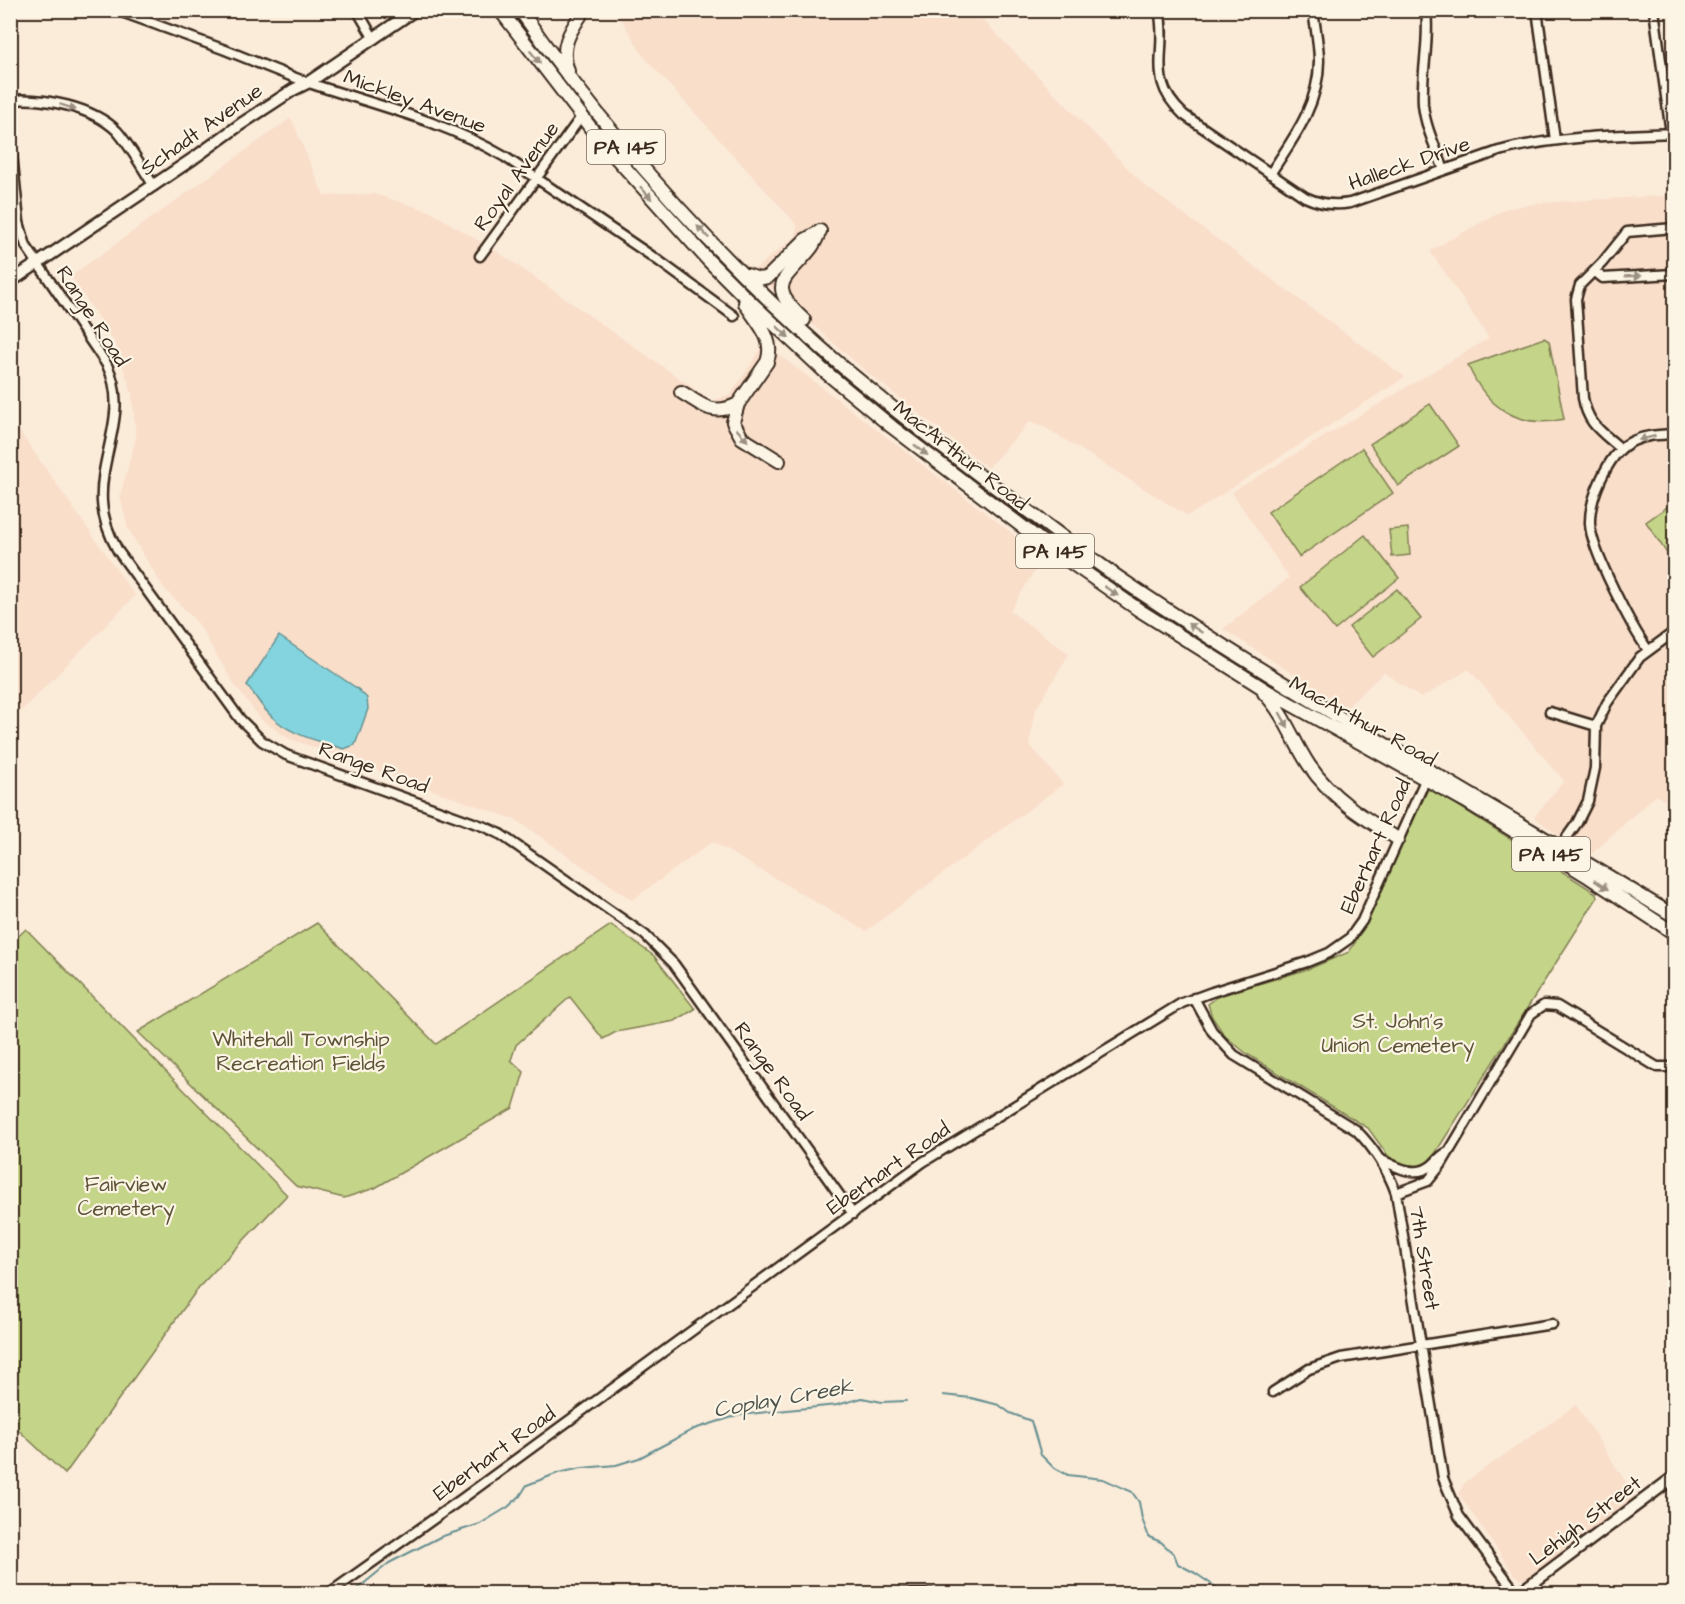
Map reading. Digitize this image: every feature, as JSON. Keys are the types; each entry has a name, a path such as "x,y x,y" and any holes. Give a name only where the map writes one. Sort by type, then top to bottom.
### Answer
{"highway":[{"name":"MacArthur Road","path":"500,10 581,117 661,209 741,293 857,399 976,493 1115,594 1245,677 1560,847 1674,916"},
{"name":"MacArthur Road","path":"520,10 570,78 649,172 744,274 821,346 923,433 1111,572 1674,933"},
{"path":"570,78 565,63 564,48 569,34 584,10"},
{"path":"744,274 759,279 768,277 805,240 820,231 812,247 786,274 782,288 786,302 814,330 821,346"},
{"path":"741,293 770,347 767,362 738,404 733,422 738,434 779,461"},
{"path":"681,392 712,410 722,411 738,404"},
{"path":"1245,677 1272,701 1309,765 1334,795 1365,819 1398,839"}],"main road":[{"name":"Schadt Avenue","path":"10,282 242,124 415,10"},
{"name":"Lehigh Street","path":"1518,1593 1674,1477"}],"street":[{"name":"Mickley Avenue","path":"116,10 309,82 379,103 460,133 498,152 659,261 735,316"},
{"path":"357,10 374,39"},
{"name":"Halleck Drive","path":"1159,10 1162,30 1160,73 1167,95 1184,115 1305,197 1323,204 1350,203 1499,151 1555,140 1673,133"},
{"path":"1270,174 1301,126 1316,92 1319,62 1313,10"},
{"path":"1426,10 1427,38 1423,102 1425,120 1444,170"},
{"path":"1537,10 1555,140"},
{"path":"1654,10 1673,133"},
{"path":"10,100 41,100 60,104 104,121 124,140 154,186"},
{"name":"Royal Avenue","path":"480,256 581,117"},
{"name":"Range Road","path":"10,134 19,222 26,246 107,365 115,384 117,397 115,419 102,488 104,516 111,539 240,718 262,741 286,755 500,834 645,935 674,964 853,1214"},
{"path":"1621,449 1594,425 1586,413 1576,299 1580,285 1627,232 1674,228"},
{"path":"1594,271 1603,278 1674,274"},
{"path":"1648,650 1601,560 1590,523 1598,488 1609,465 1621,449 1630,442 1648,436 1674,434"},
{"path":"1560,847 1588,801 1595,768 1596,726 1618,685 1640,657 1674,632"},
{"path":"1550,712 1596,726"},
{"name":"Eberhart Road","path":"328,1593 482,1484 923,1162 1166,1012 1194,998 1307,962 1340,947 1362,921 1428,774"},
{"name":"7th Street","path":"1194,998 1212,1031 1234,1055 1356,1130 1382,1160 1396,1193 1440,1464 1447,1491 1459,1516 1518,1593"},
{"path":"1396,1193 1428,1180 1449,1151 1531,1014 1544,1005 1557,1005 1657,1067 1674,1067"},
{"path":"1382,1160 1401,1169 1417,1172 1430,1167 1449,1151"},
{"path":"1273,1392 1296,1375 1327,1362 1552,1324"},
{"path":"882,1593 932,1593"}],"shaded area":[{"path":"619,10 974,11 1145,186 1405,377 1188,516 1046,428 1030,421 988,468 868,373 772,289 755,269 796,236 797,225 644,57 617,12"},
{"path":"291,118 324,196 374,194 429,211 501,254 712,401 731,394 761,349 761,341 1043,557 1010,611 1069,654 1036,709 1029,744 1063,784 866,931 712,842 632,900 516,820 288,738 262,720 236,687 197,622 163,587 128,529 120,496 136,438 132,394 116,345 71,276"},
{"path":"1674,195 1674,807 1656,795 1588,857 1534,817 1564,781 1469,669 1421,698 1384,672 1346,708 1223,629 1289,578 1232,492 1489,338 1430,251 1505,209 1539,203"},
{"path":"10,418 135,596 11,721 10,721"},
{"path":"1576,1405 1636,1498 1529,1579 1521,1579 1514,1574 1459,1494 1464,1483"}],"green space":[{"path":"1544,338 1549,341 1564,419 1548,422 1518,418 1494,403 1475,380 1468,365"},
{"path":"1430,404 1459,446 1398,486 1370,444"},
{"path":"1362,448 1393,493 1299,557 1268,512"},
{"path":"1674,502 1674,564 1646,522"},
{"path":"1408,528 1410,555 1392,557 1389,530"},
{"path":"1365,535 1399,578 1335,630 1300,587"},
{"path":"1397,589 1421,619 1373,657 1349,627"},
{"name":"St. John's Union Cemetery","path":"1429,787 1596,893 1597,898 1436,1152 1424,1167 1403,1164 1389,1157 1368,1128 1247,1054 1225,1036 1212,1017 1208,1004 1219,996 1311,968 1349,952"},
{"name":"Whitehall Township Recreation Fields","path":"317,923 436,1044 611,925 654,956 695,1009 675,1021 616,1032 603,1039 570,997 516,1045 511,1060 524,1072 513,1108 375,1188 344,1198 296,1186 138,1032"},
{"name":"Fairview Cemetery","path":"26,929 287,1195 199,1287 65,1474 11,1423 10,944"}],"water":[{"path":"279,636 358,689 367,698 368,709 355,745 344,749 285,727 269,714 247,685"}],"waterway":[{"name":"Coplay Creek","path":"943,1395 971,1398 999,1405 1010,1413 1031,1421 1041,1455 1053,1467 1068,1475 1103,1479 1132,1492 1139,1502 1149,1537 1161,1542 1174,1554 1178,1564 1226,1594"},
{"name":"Coplay Creek","path":"351,1594 389,1563 440,1537 480,1524 508,1507 520,1496 527,1485 558,1473 616,1465 639,1458 694,1429 739,1415 837,1405 862,1398 882,1402 906,1401"}]}
